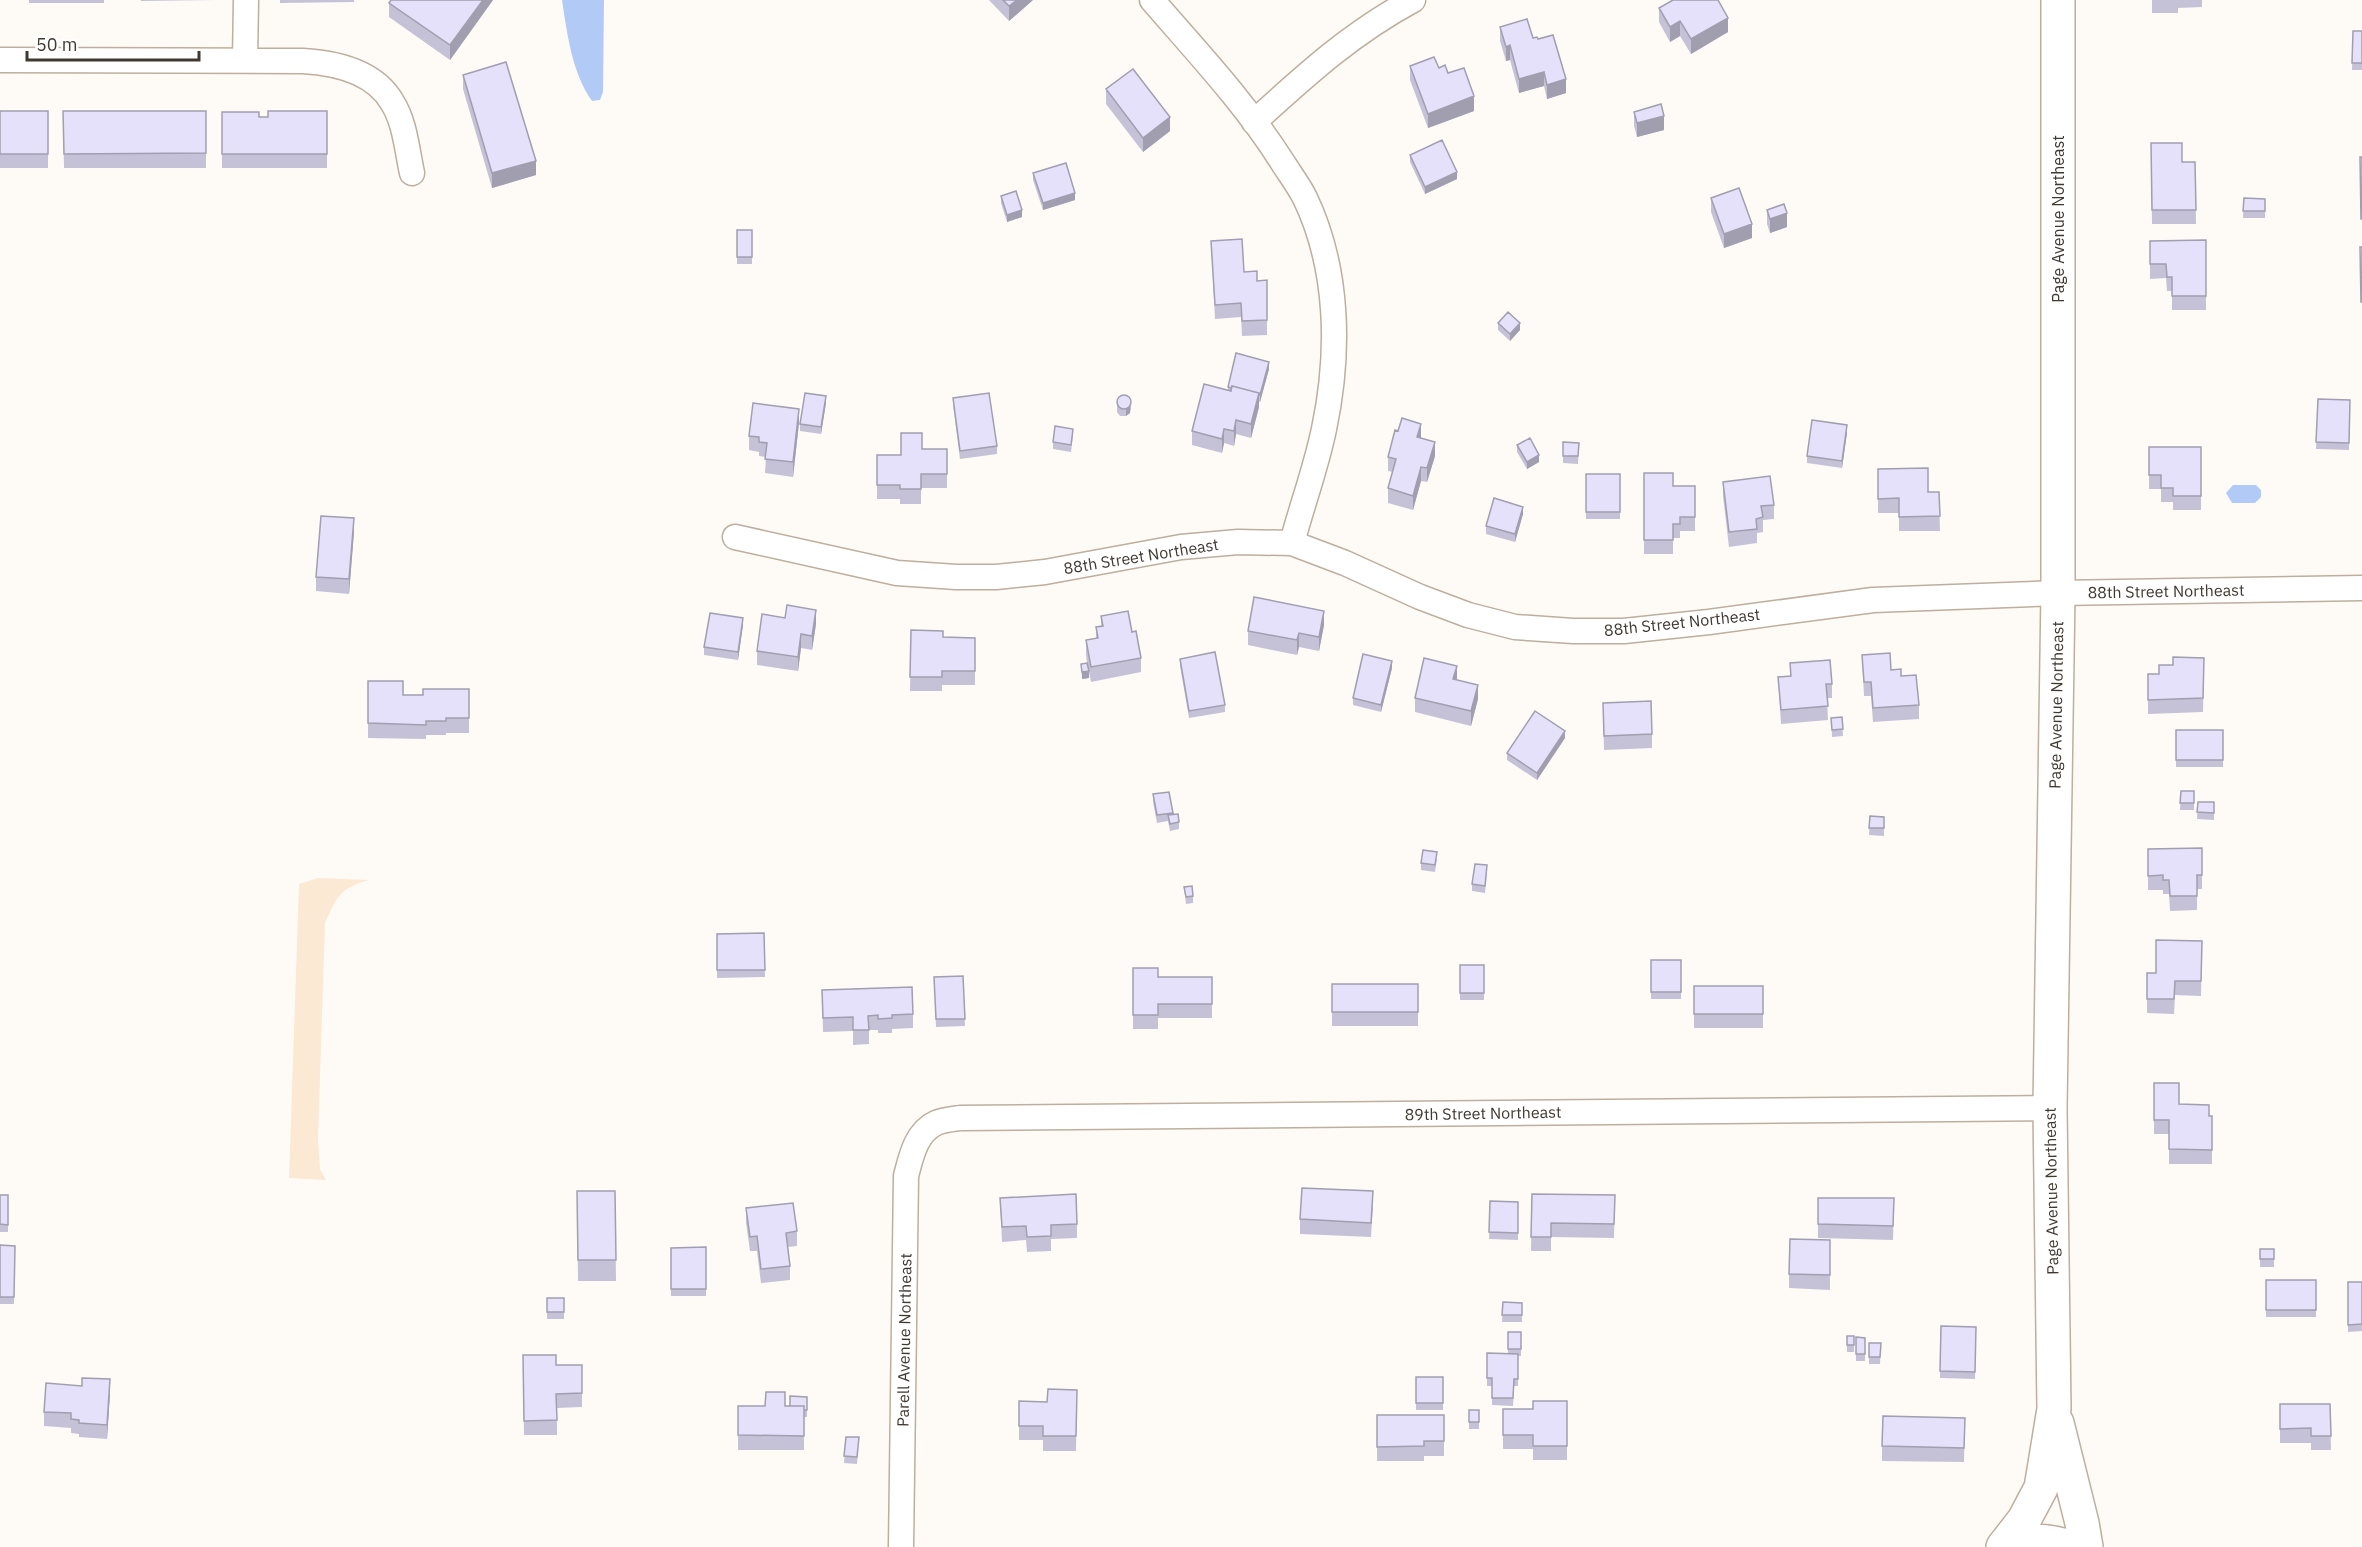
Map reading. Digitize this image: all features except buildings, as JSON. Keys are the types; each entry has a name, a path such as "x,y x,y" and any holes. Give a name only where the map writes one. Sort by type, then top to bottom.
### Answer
{"street":[{"path":"245,60 246,0"},
{"path":"1152,0 1273,147 1304,197 1323,244 1332,291 1335,333 1324,429 1292,543"},
{"path":"1254,122 1331,53 1382,17 1413,0"},
{"name":"Page Avenue Northeast","path":"2003,1547 2024,1520 2041,1488 2054,1409 2050,1108 2058,593 2058,0"},
{"path":"0,60 245,60 323,62 344,66 364,75 392,101 402,126 412,173"},
{"name":"88th Street Northeast","path":"735,537 897,573 996,577 1045,572 1181,547 1238,542 1292,543 1468,615 1515,627 1573,631 1624,631 1698,624 1873,600 2058,593 2362,588"},
{"name":"89th Street Northeast","path":"921,1136 936,1123 960,1118 2050,1108"},
{"name":"Parell Avenue Northeast","path":"901,1547 906,1176 912,1152 921,1136"},
{"name":"Page Avenue Northeast","path":"2054,1409 2073,1482 2086,1547"},
{"path":"2010,1547 2021,1542 2045,1540 2069,1547"}],"shaded area":[{"path":"318,878 369,880 345,890 333,906 325,923 318,1139 320,1169 326,1180 289,1178 299,884"}],"water":[{"path":"562,0 604,0 603,92 600,100 592,101 575,65"},
{"path":"2233,485 2256,485 2261,490 2261,497 2255,503 2232,503 2226,493"}]}
